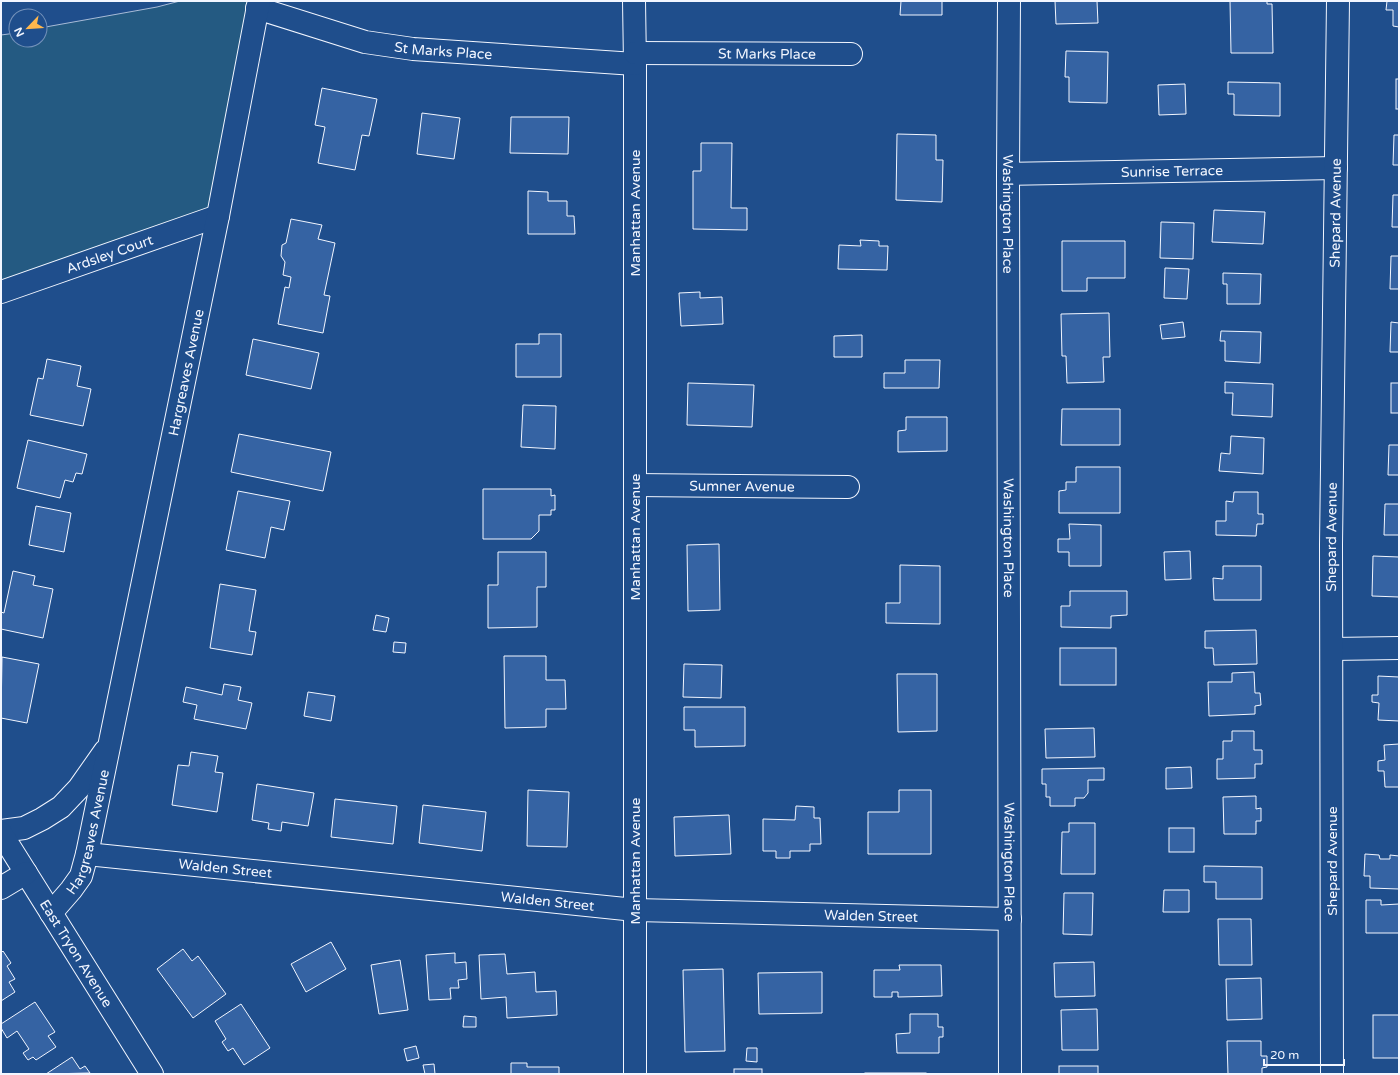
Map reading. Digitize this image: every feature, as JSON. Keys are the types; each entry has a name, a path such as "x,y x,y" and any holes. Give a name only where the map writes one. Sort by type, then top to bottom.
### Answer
{"street":[{"name":"Manhattan Avenue","path":"634,1 635,1074"},
{"name":"Washington Place","path":"1009,1 1010,1074"},
{"name":"Shepard Avenue","path":"1332,1074 1331,545 1338,1"},
{"name":"St Marks Place","path":"258,5 365,42 413,49 635,59 851,54"},
{"name":"Hargreaves Avenue","path":"51,913 81,876 87,854 218,216 258,5"},
{"name":"Sunrise Terrace","path":"1008,174 1336,168"},
{"name":"Ardsley Court","path":"1,292 218,216"},
{"name":"Sumner Avenue","path":"635,485 848,488"},
{"path":"1332,648 1399,648"},
{"name":"Hargreaves Avenue","path":"1,832 24,828 42,820 61,807 79,788 111,743"},
{"name":"East Tryon Avenue","path":"1,832 152,1074"},
{"name":"Walden Street","path":"87,854 635,910 1010,919"},
{"path":"1,888 26,874"}],"shaded area":[{"path":"180,1 259,1 218,216 1,292 1,35 8,34 8,48 48,48 48,27 157,7"}],"building":[{"path":"901,1 942,1 942,15 900,15"},
{"path":"1055,1 1097,1 1098,23 1056,24"},
{"path":"1230,1 1267,1 1267,4 1272,4 1273,53 1231,53"},
{"path":"1387,1 1399,1 1399,27 1393,26 1393,10 1386,10"},
{"path":"1066,51 1108,52 1107,103 1069,102 1069,77 1065,77"},
{"path":"1396,79 1399,79 1399,109 1396,109"},
{"path":"1228,82 1280,83 1280,116 1234,115 1234,94 1228,94"},
{"path":"1185,84 1186,114 1159,115 1158,85"},
{"path":"322,88 377,99 369,136 362,135 355,170 318,163 325,127 315,125"},
{"path":"422,113 460,118 454,159 417,154"},
{"path":"511,117 569,117 568,154 510,153"},
{"path":"897,134 936,135 936,160 943,160 942,202 896,200"},
{"path":"1394,135 1399,135 1399,165 1393,165"},
{"path":"701,143 732,143 731,208 747,208 747,230 693,229 693,171 701,171"},
{"path":"528,191 548,192 548,201 567,201 567,216 574,216 575,234 528,234"},
{"path":"1393,195 1399,195 1399,227 1392,227"},
{"path":"1214,210 1265,212 1263,244 1212,242"},
{"path":"291,219 322,225 318,239 335,243 324,295 330,296 323,333 278,324 285,287 289,288 291,277 283,275 285,262 281,256 282,245 286,243"},
{"path":"1161,222 1194,223 1193,259 1160,258"},
{"path":"860,240 879,241 879,246 888,246 887,270 838,269 839,245 861,246"},
{"path":"1062,241 1125,241 1125,278 1087,278 1087,291 1062,291"},
{"path":"1391,256 1399,256 1399,289 1390,289"},
{"path":"1165,268 1189,269 1187,299 1164,298"},
{"path":"1223,273 1261,274 1260,304 1227,304 1227,284 1223,284"},
{"path":"700,292 700,298 722,297 723,324 681,326 679,293"},
{"path":"1109,313 1110,357 1103,357 1104,382 1067,383 1066,356 1062,356 1061,314"},
{"path":"1183,322 1185,337 1162,339 1160,325"},
{"path":"1391,322 1399,323 1399,352 1390,352"},
{"path":"1221,331 1261,332 1260,363 1225,361 1225,341 1220,341"},
{"path":"539,334 561,334 561,377 516,377 516,344 539,344"},
{"path":"862,335 862,357 834,357 834,336"},
{"path":"253,339 319,353 311,389 246,375"},
{"path":"47,359 81,366 77,386 91,389 83,426 30,415 38,378 43,379"},
{"path":"905,360 940,360 939,388 884,388 884,373 905,373"},
{"path":"1225,382 1273,384 1272,417 1232,415 1233,393 1225,393"},
{"path":"688,383 754,385 752,427 687,425"},
{"path":"1391,383 1399,383 1399,413 1391,413"},
{"path":"523,405 556,406 555,449 521,447"},
{"path":"1062,409 1120,409 1120,445 1061,445"},
{"path":"906,417 947,417 947,451 898,452 898,431 906,430"},
{"path":"239,434 331,452 323,491 231,472"},
{"path":"1231,436 1264,438 1263,474 1219,471 1221,453 1230,454"},
{"path":"28,440 87,454 82,474 76,473 73,482 65,480 60,498 17,488"},
{"path":"1389,445 1399,445 1399,475 1388,475"},
{"path":"1076,467 1120,467 1120,513 1059,513 1059,491 1066,490 1066,482 1076,482"},
{"path":"483,489 551,489 551,496 555,495 555,510 551,510 551,515 539,515 539,531 531,539 483,539"},
{"path":"238,491 290,501 284,530 271,527 265,558 226,550"},
{"path":"1234,492 1258,492 1258,514 1263,514 1263,524 1257,524 1256,536 1216,535 1216,521 1226,521 1226,501 1233,502"},
{"path":"1385,504 1399,504 1399,535 1384,535"},
{"path":"36,506 71,513 64,552 29,545"},
{"path":"1069,524 1101,525 1101,566 1069,566 1069,552 1058,552 1058,539 1070,539"},
{"path":"719,544 720,610 688,611 687,545"},
{"path":"1190,551 1191,579 1165,580 1164,552"},
{"path":"498,552 546,552 546,587 537,587 537,627 488,628 488,585 498,585"},
{"path":"1373,556 1399,557 1399,597 1372,596"},
{"path":"900,565 940,566 940,624 886,623 886,603 900,603"},
{"path":"1223,566 1261,566 1261,600 1214,600 1213,578 1223,579"},
{"path":"13,571 35,576 33,585 53,589 43,638 1,629 1,612 4,613"},
{"path":"220,584 256,590 249,631 256,632 252,655 210,648"},
{"path":"1070,591 1127,591 1127,615 1111,616 1111,628 1061,627 1061,606 1070,606"},
{"path":"376,615 389,618 386,632 373,630"},
{"path":"1256,630 1257,664 1214,665 1213,648 1205,648 1205,631"},
{"path":"394,642 406,643 405,653 393,652"},
{"path":"1060,648 1116,648 1116,685 1060,685"},
{"path":"504,656 546,656 546,680 565,680 566,709 546,709 546,727 505,728"},
{"path":"2,657 39,664 27,723 1,718"},
{"path":"684,664 722,665 721,698 683,697"},
{"path":"1254,672 1255,693 1260,693 1261,705 1255,706 1255,714 1209,716 1208,682 1232,682 1232,673"},
{"path":"897,674 937,674 937,731 898,732"},
{"path":"1378,676 1399,677 1399,721 1378,720 1379,703 1372,702 1372,695 1378,695"},
{"path":"224,684 241,687 238,700 252,703 246,729 194,719 197,705 183,702 186,687 222,695"},
{"path":"308,692 335,696 331,721 304,716"},
{"path":"684,707 745,707 745,746 695,747 695,730 684,730"},
{"path":"1094,728 1095,757 1046,758 1045,729"},
{"path":"1232,731 1254,731 1254,750 1262,750 1262,764 1255,764 1255,778 1217,779 1217,759 1223,759 1223,741 1232,741"},
{"path":"1399,744 1399,787 1385,787 1384,771 1378,771 1378,761 1385,760 1384,745"},
{"path":"191,752 218,756 215,772 223,773 217,812 172,805 178,765 189,766"},
{"path":"1191,767 1192,788 1166,789 1166,768"},
{"path":"1104,768 1104,780 1088,780 1088,793 1084,798 1075,798 1075,806 1050,806 1050,797 1046,797 1046,784 1042,784 1042,769"},
{"path":"257,784 314,793 308,826 282,822 281,831 268,829 269,823 252,820"},
{"path":"528,790 569,792 567,847 527,846"},
{"path":"899,790 931,790 931,854 868,854 868,812 899,812"},
{"path":"1256,796 1256,809 1261,808 1261,821 1256,821 1256,834 1224,834 1223,797"},
{"path":"335,799 397,806 393,844 331,837"},
{"path":"423,805 486,812 482,851 419,843"},
{"path":"796,806 814,807 814,818 820,818 821,844 810,844 810,851 790,851 790,858 776,858 776,851 763,851 763,819 795,820"},
{"path":"729,815 731,854 675,856 674,817"},
{"path":"1069,823 1095,823 1095,874 1061,874 1062,832 1069,832"},
{"path":"1169,828 1194,828 1194,852 1169,852"},
{"path":"1365,854 1379,855 1380,859 1390,859 1390,855 1399,856 1399,889 1370,888 1370,876 1364,876"},
{"path":"1204,866 1262,867 1262,899 1216,899 1216,882 1204,882"},
{"path":"1164,890 1189,890 1189,912 1163,912"},
{"path":"1064,893 1093,893 1092,935 1063,934"},
{"path":"1366,900 1381,900 1381,905 1399,904 1399,933 1366,933"},
{"path":"1218,919 1251,919 1252,965 1219,965"},
{"path":"331,942 346,969 306,992 291,964"},
{"path":"183,949 192,961 198,956 226,994 193,1018 157,969"},
{"path":"3,951 11,963 7,966 15,979 9,982 15,992 1,1001 1,953"},
{"path":"455,953 455,963 466,962 467,979 458,980 459,988 450,988 451,999 429,1000 426,955"},
{"path":"505,954 507,974 535,972 536,992 556,991 557,1015 507,1018 506,997 481,999 479,955"},
{"path":"400,960 408,1010 379,1014 371,965"},
{"path":"1094,962 1095,996 1055,997 1054,963"},
{"path":"899,965 941,965 942,996 898,997 898,992 892,992 892,997 874,997 874,970 900,970"},
{"path":"723,969 725,1051 685,1052 683,970"},
{"path":"822,972 822,1013 759,1014 758,973"},
{"path":"1261,978 1262,1019 1227,1020 1226,979"},
{"path":"35,1002 55,1032 48,1036 56,1047 36,1060 33,1057 28,1060 23,1053 29,1049 17,1031 7,1038 1,1028 1,1024"},
{"path":"241,1004 270,1048 244,1065 233,1048 228,1051 222,1042 226,1039 215,1021"},
{"path":"1097,1009 1098,1050 1062,1050 1061,1010"},
{"path":"910,1014 938,1014 938,1027 943,1027 943,1037 939,1037 939,1053 897,1053 896,1034 910,1033"},
{"path":"1373,1015 1399,1015 1399,1058 1373,1058"},
{"path":"464,1016 476,1017 476,1027 463,1027"},
{"path":"1227,1041 1261,1041 1261,1056 1267,1056 1267,1067 1262,1068 1262,1074 1228,1074"},
{"path":"416,1046 419,1058 407,1061 404,1049"},
{"path":"747,1048 757,1048 757,1062 746,1061"},
{"path":"72,1057 80,1069 85,1066 90,1073 46,1074"},
{"path":"511,1063 527,1063 527,1067 559,1067 559,1074 511,1074"},
{"path":"434,1064 435,1074 425,1074 423,1065"},
{"path":"1059,1066 1098,1066 1098,1074 1059,1074"},
{"path":"734,1069 762,1069 762,1074 734,1074"},
{"path":"926,1073 926,1074 865,1074"}]}
